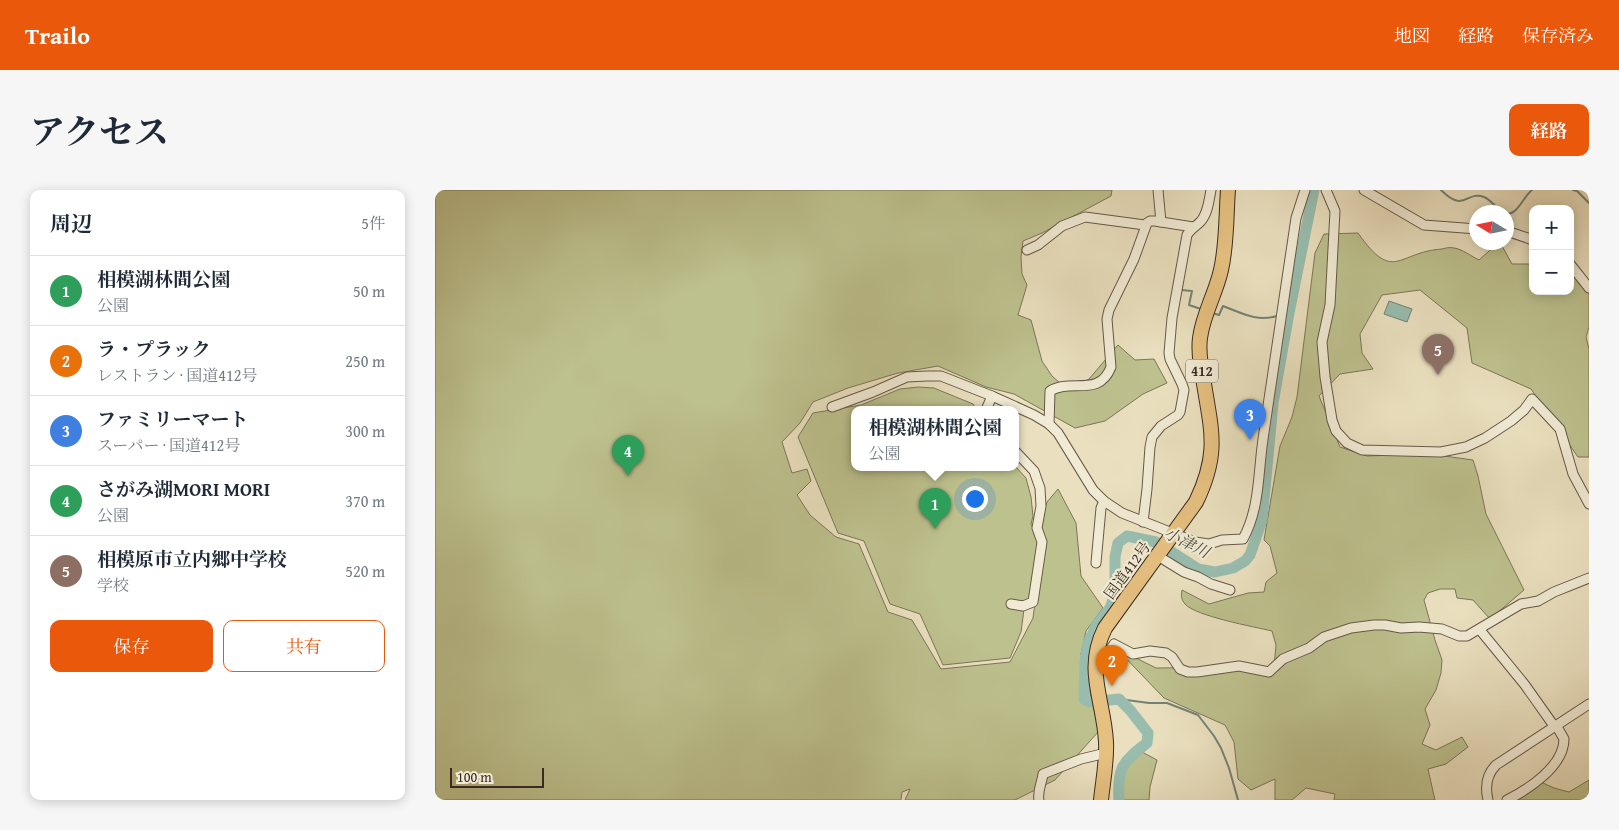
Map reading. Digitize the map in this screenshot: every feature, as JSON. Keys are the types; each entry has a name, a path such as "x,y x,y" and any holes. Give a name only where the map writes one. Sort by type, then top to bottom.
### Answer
{"highway":[{"name":"国道412号","path":"1101,800 1106,753 1105,729 1095,669 1098,645 1105,628 1195,502 1202,488 1212,453 1212,432 1200,358 1199,339 1204,318 1221,270 1228,190"}],"street":[{"path":"1158,190 1161,222"},
{"path":"1143,522 1152,437 1161,426 1178,416 1184,390 1183,384 1170,359 1169,352 1172,318 1187,234 1201,222 1206,214 1211,190"},
{"path":"1164,547 1195,542 1209,544 1222,540 1243,539 1248,531 1258,497 1261,452 1296,218 1305,190"},
{"path":"1326,190 1335,210 1330,305 1322,342 1322,357 1332,420 1339,436 1351,446 1362,450 1452,451 1485,438 1518,415 1532,399 1561,429 1573,474 1589,504"},
{"path":"1363,190 1424,225 1469,228"},
{"path":"1027,250 1062,226 1085,217 1145,225"},
{"path":"1049,424 1050,390 1057,386 1087,386 1099,383 1109,373 1111,367 1107,319 1109,310 1134,259 1145,225 1150,221 1193,227"},
{"path":"1514,233 1529,239"},
{"path":"1574,269 1589,288"},
{"path":"832,407 907,377 927,376 941,376 1015,406"},
{"path":"988,406 992,396"},
{"path":"1019,408 1034,414 1049,424 1058,433 1093,490 1104,501 1122,513 1143,522 1184,572 1230,590"},
{"path":"1011,604 1023,606 1033,602 1042,542 1037,528 1041,506 1041,488 1034,471 1019,455"},
{"path":"1096,563 1101,508 1104,501"},
{"path":"1095,669 1100,665 1114,644 1133,654 1150,651 1166,654 1173,657 1180,669 1188,672 1239,666 1269,672 1283,659 1309,648 1324,637 1351,628 1374,625 1401,628 1419,627 1442,629 1465,637 1480,630 1521,604 1538,601 1554,592 1589,578"},
{"path":"1480,630 1525,685 1564,739 1557,758 1547,772 1534,785 1507,800"},
{"path":"1488,800 1487,782 1492,770 1505,759 1589,704"},
{"path":"1039,800 1038,790 1043,782 1043,774 1081,759 1106,753"}],"green space":[{"path":"435,190 1112,190 1111,196 1042,233 1023,241 1021,257 1022,274 1027,285 1018,315 1031,320 1042,361 1052,376 1068,390 1089,379 1118,345 1135,360 1154,359 1167,383 1143,394 1105,421 1075,428 1014,394 986,387 938,366 898,373 848,388 813,402 800,423 782,442 792,473 807,469 811,481 797,495 810,515 836,537 859,544 888,612 912,620 941,669 1010,662 1033,618 1043,541 1038,529 1047,502 1058,489 1076,523 1081,576 1103,608 1086,631 1081,654 1099,731 1055,780 1015,800 905,800 910,789 902,792 901,800 435,800"},
{"path":"1358,233 1370,248 1380,257 1389,261 1397,261 1427,251 1449,248 1460,250 1479,260 1490,250 1504,250 1512,264 1529,264 1529,295 1574,295 1574,277 1589,286 1589,327 1586,337 1589,349 1589,457 1578,457 1531,389 1472,363 1467,328 1420,290 1382,295 1360,334 1362,353 1373,369 1340,374 1319,396 1340,447 1367,456 1430,454 1473,460 1486,514 1524,590 1490,619 1473,600 1457,598 1455,589 1440,589 1428,593 1424,600 1442,660 1441,673 1436,690 1425,709 1430,725 1422,744 1436,750 1462,737 1468,747 1446,764 1428,769 1435,800 1334,800 1335,794 1306,788 1292,800 1275,800 1275,779 1251,790 1238,779 1234,742 1225,725 1164,698 1116,648 1156,668 1274,667 1276,645 1272,631 1200,613 1185,604 1181,596 1182,590 1209,604 1248,593 1264,592 1266,582 1277,573 1270,546 1264,540 1280,446 1292,417 1297,397 1315,253 1324,234"},
{"path":"934,388 974,406 855,406 900,389"},
{"path":"851,407 851,471 1019,470 1026,478 1031,497 1033,516 1031,524 1040,542 1031,596 1025,602 1021,632 1010,658 943,665 920,614 890,604 864,541 838,533 798,437 813,413"},
{"path":"1142,752 1157,760 1150,787 1149,800 1122,800 1120,788 1124,767"},
{"path":"1534,779 1569,792 1589,780 1589,800 1518,800"}],"shaded area":[{"path":"1389,301 1412,309 1407,322 1384,314"}],"waterway":[{"name":"小津川","path":"1119,800 1120,773 1132,755 1147,743 1148,733 1119,699 1090,702 1084,699 1085,661 1088,643 1096,626 1110,608 1115,594 1115,557 1118,543 1127,536 1156,542 1198,569 1215,572 1233,568 1245,561 1250,555 1262,520 1273,403 1314,190"},
{"path":"1441,190 1455,200 1460,201 1478,196 1484,197 1494,205"},
{"path":"1514,212 1532,190"},
{"path":"1573,190 1577,191 1589,203"},
{"path":"1181,290 1192,291 1189,305 1201,309"},
{"path":"1212,313 1219,315 1223,306 1256,317 1269,318 1277,316"},
{"path":"1119,699 1167,703 1198,715 1221,748 1238,800"}],"place":[{"name":"相模原市立内郷中学校","path":"1438,375"},
{"name":"ファミリーマート","path":"1250,440"},
{"name":"さがみ湖MORI MORI","path":"628,476"},
{"name":"相模湖林間公園","path":"935,529"},
{"name":"ラ・プラック","path":"1112,686"}]}
